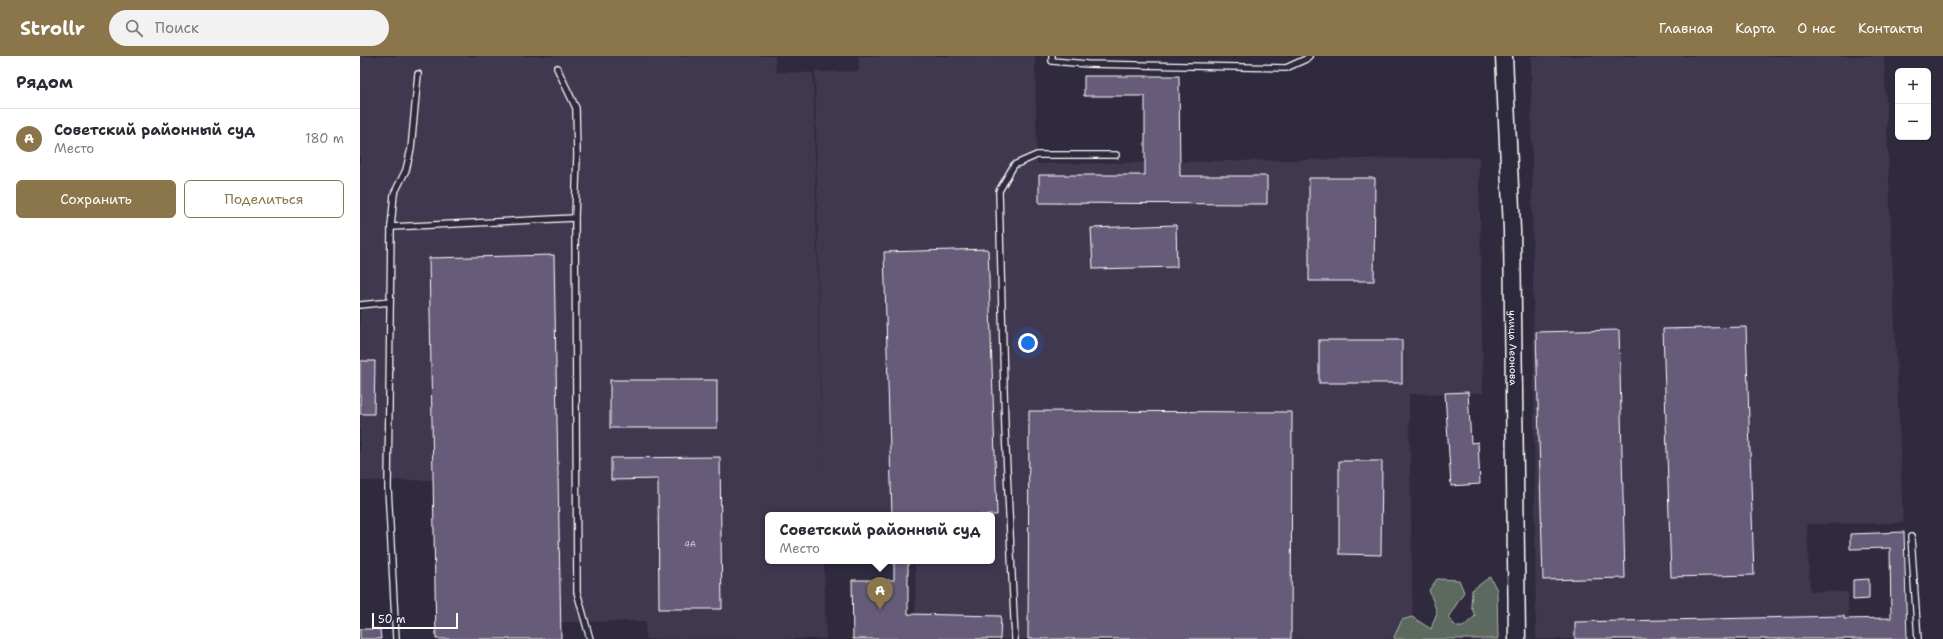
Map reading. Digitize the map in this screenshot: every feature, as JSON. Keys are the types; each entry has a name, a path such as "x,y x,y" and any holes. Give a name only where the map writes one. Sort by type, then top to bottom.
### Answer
{"street":[{"name":"улица Леонова","path":"1504,56 1512,230 1517,639"}],"lane":[{"path":"1052,56 1052,61 1087,64 1286,68 1306,59 1309,56"},
{"path":"557,68 576,108 577,155 575,218 577,592 590,639"},
{"path":"396,639 388,488 391,227 394,194 406,170 411,149 418,74"},
{"path":"1015,639 1005,428 999,191 1014,165 1037,155 1116,155"},
{"path":"391,227 575,218"},
{"path":"360,304 390,302"},
{"path":"1911,537 1918,639"}],"shaded area":[{"path":"360,56 775,56 776,72 813,73 822,479 815,72 859,71 859,56 1035,56 1037,164 1479,157 1483,393 1409,394 1413,639 916,639 915,565 894,564 995,564 995,512 765,512 765,564 824,564 826,639 646,639 645,621 435,624 432,480 360,481"},
{"path":"1531,56 1884,56 1903,523 1807,524 1810,591 1848,592 1849,639 1536,639"}],"green space":[{"path":"1490,577 1497,590 1498,639 1395,639 1394,637 1402,620 1412,617 1431,629 1437,612 1429,590 1437,579 1459,580 1464,592 1448,618 1457,627 1463,627 1475,616 1471,606 1472,590"}],"building":[{"path":"1084,76 1179,76 1180,176 1267,176 1267,204 1039,203 1039,175 1145,175 1145,96 1084,96"},
{"path":"1309,178 1375,178 1374,281 1309,281"},
{"path":"1176,225 1177,267 1093,269 1091,228"},
{"path":"988,249 997,515 995,515 995,512 892,512 884,252"},
{"path":"554,255 561,639 436,639 429,258"},
{"path":"1746,327 1754,575 1671,577 1663,329"},
{"path":"1619,330 1625,578 1543,580 1536,332"},
{"path":"1319,340 1402,340 1402,383 1319,383"},
{"path":"360,361 375,361 374,414 360,414"},
{"path":"610,380 717,380 717,428 610,428"},
{"path":"1468,392 1471,443 1478,442 1480,484 1451,486 1445,393"},
{"path":"1029,411 1292,412 1291,639 1028,639"},
{"path":"720,457 722,609 659,609 658,479 611,480 611,458"},
{"path":"1339,461 1382,461 1381,555 1339,554"},
{"path":"1904,532 1907,639 1575,639 1575,622 1844,616 1844,619 1891,618 1890,548 1850,549 1850,534"},
{"path":"894,564 908,564 908,614 1001,616 1000,639 853,639 852,580 894,580"},
{"path":"1869,579 1869,599 1853,600 1853,580"},
{"path":"360,629 380,629 381,639 360,639"}],"place":[{"name":"Советский районный суд","path":"880,610"}]}
